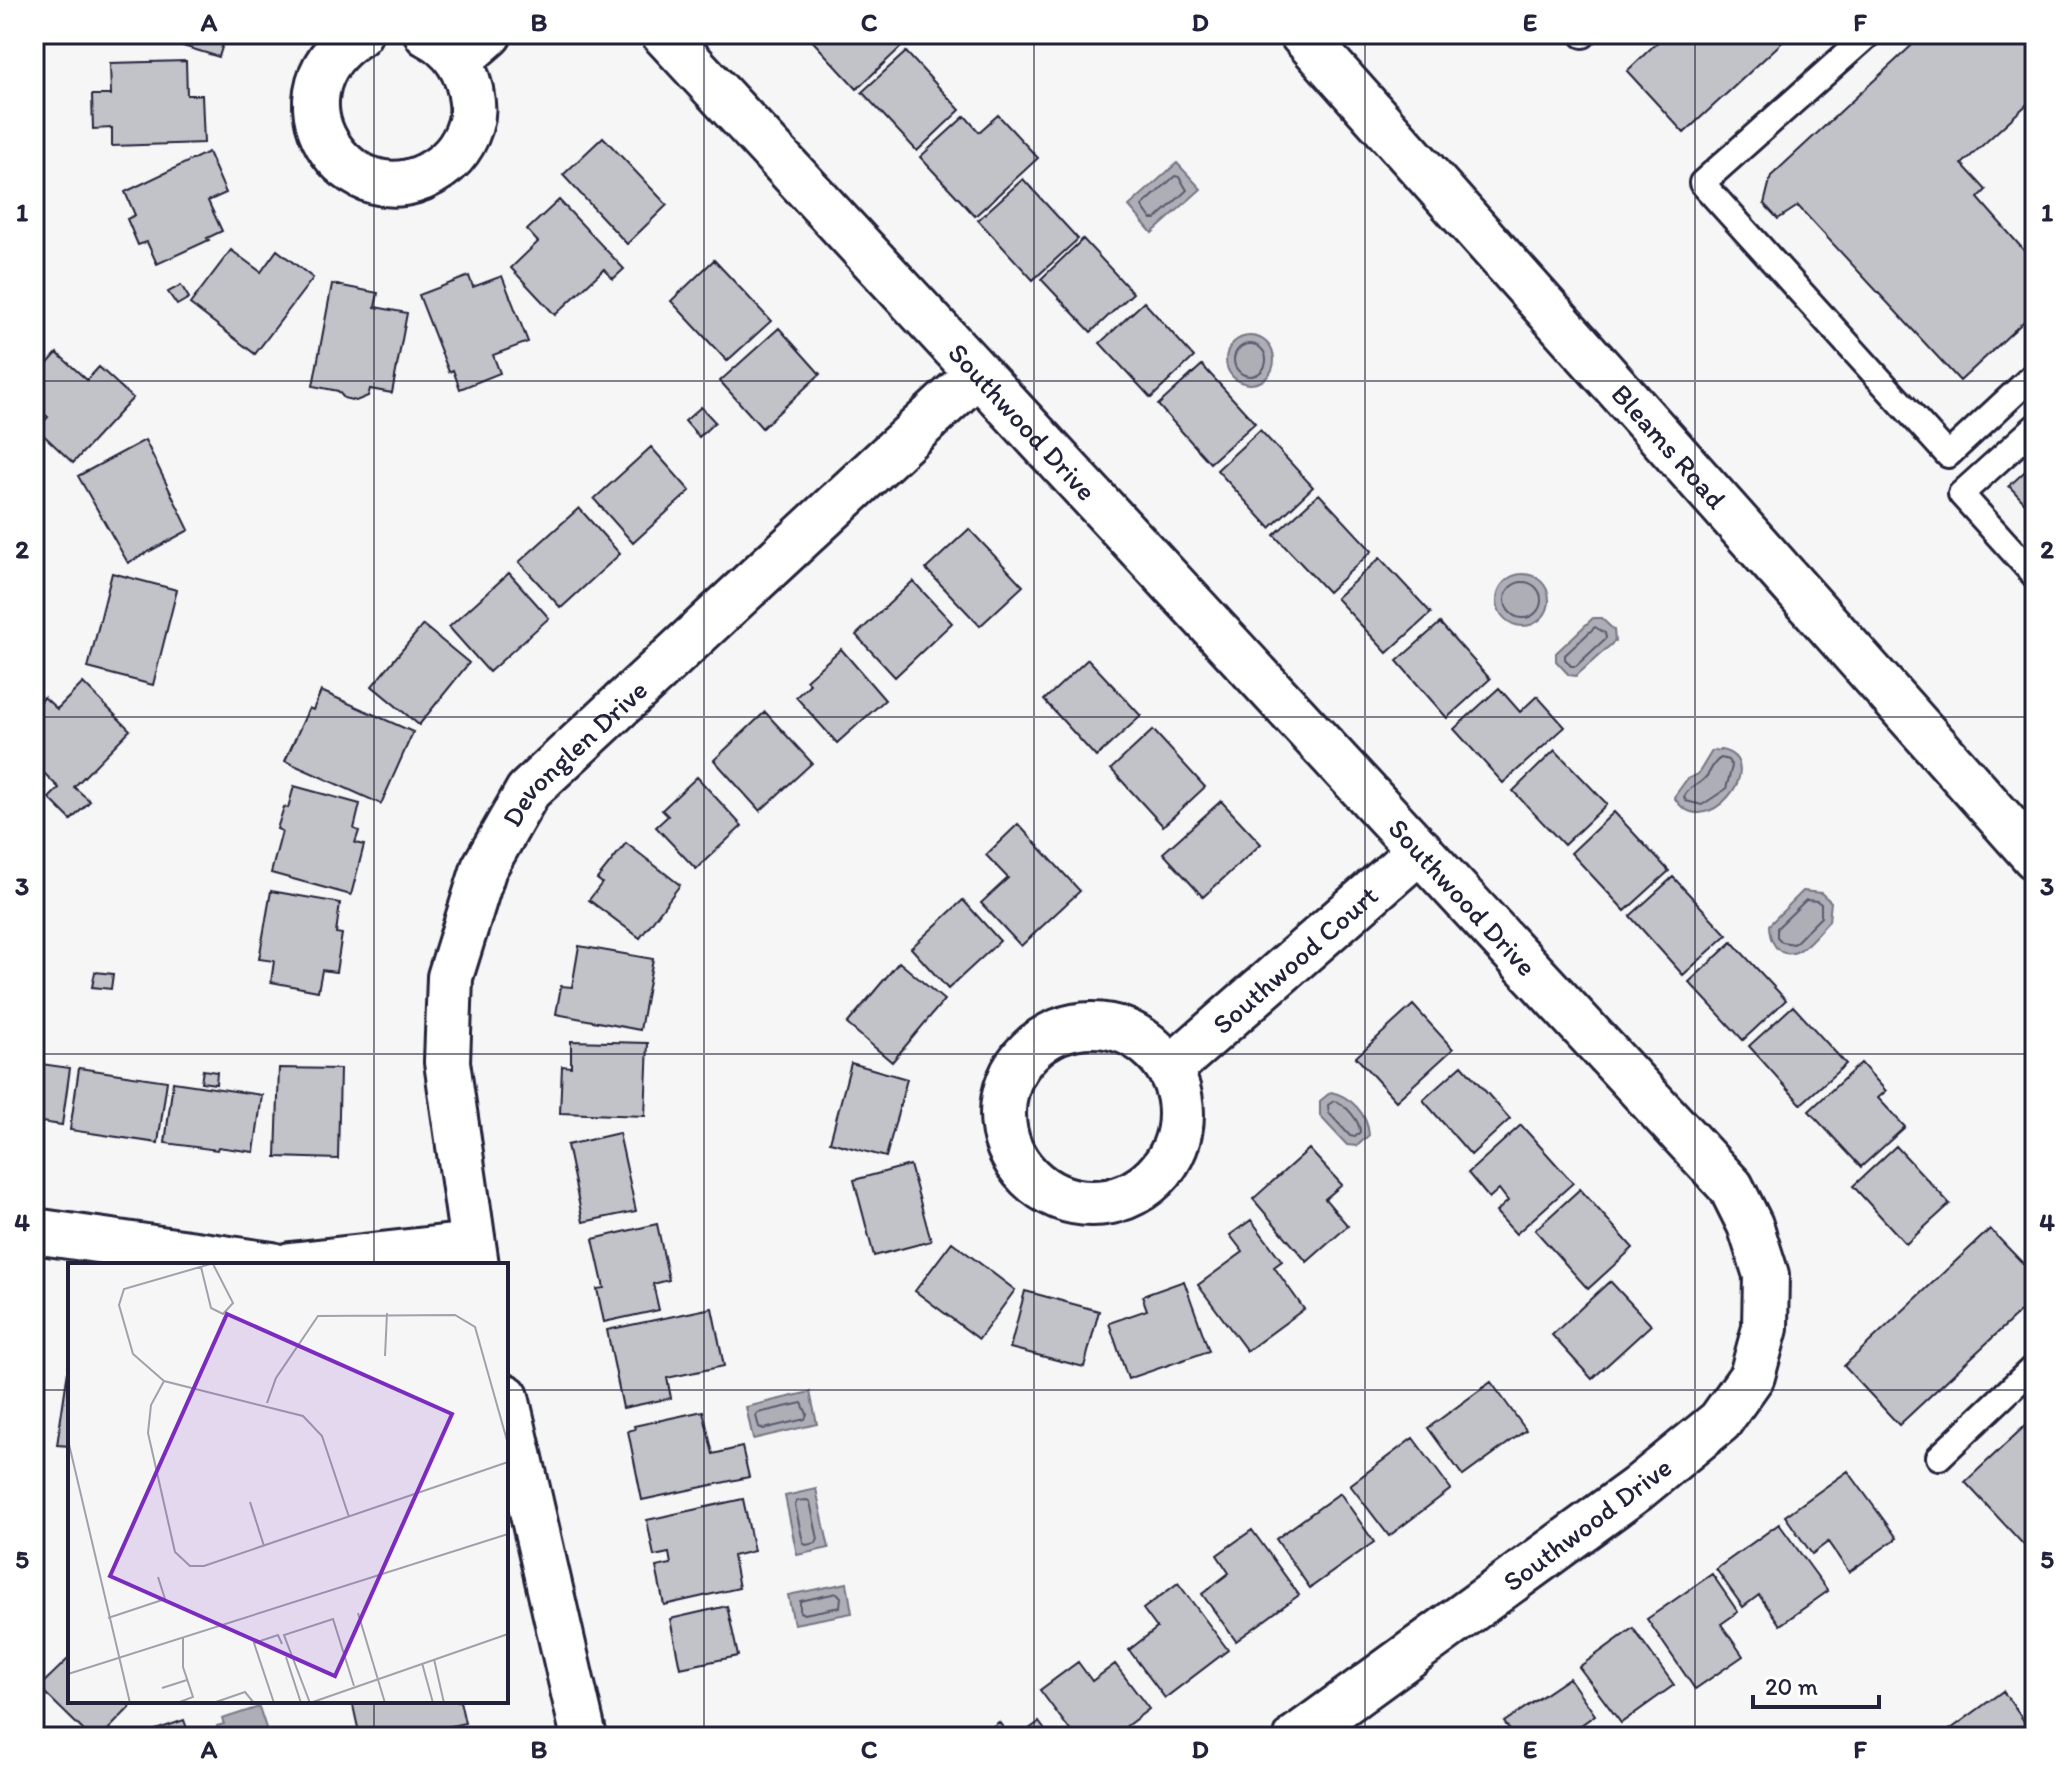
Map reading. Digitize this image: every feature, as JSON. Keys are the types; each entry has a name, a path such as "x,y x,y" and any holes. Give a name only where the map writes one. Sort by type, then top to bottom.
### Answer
{"street":[{"path":"359,34 342,44 326,65 316,90 315,116 324,141 339,161 361,176 385,183 411,182 434,173 454,156 468,134 473,109 470,83 459,43"},
{"name":"Southwood Drive","path":"664,34 1731,1187 1750,1225 1766,1275 1765,1328 1752,1376 1720,1421 1637,1489 1297,1737"},
{"name":"Bleams Road","path":"1302,34 2035,857"},
{"name":"Devonglen Drive","path":"473,1255 447,1062 450,977 484,868 528,791 977,374"},
{"name":"Southwood Court","path":"1170,1069 1420,850"},
{"path":"1087,1024 1117,1028 1143,1041 1170,1069 1177,1089 1181,1118 1175,1146 1161,1171 1139,1190 1112,1202 1083,1203 1055,1196 1031,1180 1013,1156 1004,1129 1003,1099 1013,1071 1032,1047 1057,1031 1087,1024"},
{"path":"34,1231 258,1263"},
{"path":"327,1263 473,1255"},
{"path":"508,1406 584,1737"}],"lane":[{"path":"1869,34 1702,183 1948,455 2035,374"},
{"path":"2035,427 1961,494 2035,576"},
{"path":"1939,1457 2035,1366"}],"water":[{"path":"1177,163 1201,189 1152,233 1129,206"},
{"path":"1250,336 1267,343 1274,360 1267,377 1250,384 1233,377 1226,360 1233,343"},
{"path":"1523,574 1542,581 1549,600 1542,619 1523,626 1504,619 1497,600 1504,581"},
{"path":"1593,618 1601,618 1614,630 1615,641 1576,676 1569,675 1556,661 1556,653"},
{"path":"1721,750 1735,757 1740,769 1737,783 1728,797 1716,807 1701,813 1687,810 1674,797 1687,779 1698,774 1712,751"},
{"path":"1803,891 1821,893 1831,902 1829,921 1800,950 1784,953 1775,946 1769,925"},
{"path":"1331,1092 1352,1102 1365,1120 1369,1135 1357,1146 1347,1145 1320,1116 1320,1101"},
{"path":"810,1392 817,1424 753,1439 746,1407"},
{"path":"816,1489 829,1548 797,1555 785,1496"},
{"path":"847,1583 852,1613 794,1624 788,1595"},
{"path":"259,1707 269,1737 221,1737 217,1726 224,1724 222,1719"}],"building":[{"path":"172,34 226,34 219,57 170,42"},
{"path":"806,34 890,34 901,47 857,89"},
{"path":"1666,34 1791,34 1684,133 1627,71"},
{"path":"1924,34 2035,34 2035,97 1962,164 1986,190 1978,198 2035,263 2035,311 1960,381 1798,206 1778,219 1764,204 1771,176"},
{"path":"906,52 960,110 917,151 862,92"},
{"path":"186,61 187,95 202,95 204,143 112,146 112,128 93,129 92,95 111,95 110,63"},
{"path":"998,115 1038,158 975,216 920,157 965,116 979,132"},
{"path":"603,137 667,205 627,244 563,175"},
{"path":"208,152 226,193 208,201 222,231 157,264 147,242 138,245 127,219 135,215 125,192"},
{"path":"1023,179 1078,239 1033,280 978,220"},
{"path":"559,200 624,269 613,279 604,269 555,315 511,268 538,242 527,230"},
{"path":"1083,239 1133,293 1091,332 1041,279"},
{"path":"231,250 261,272 277,250 313,278 255,354 190,304"},
{"path":"714,260 771,321 727,361 671,301"},
{"path":"469,276 473,287 502,276 528,342 493,355 500,373 460,389 453,370 449,372 419,295"},
{"path":"332,284 378,293 375,307 407,313 392,393 370,389 368,396 356,401 344,398 338,391 313,386"},
{"path":"181,285 189,298 177,305 168,292"},
{"path":"1144,302 1194,357 1151,398 1100,343"},
{"path":"779,328 820,374 762,428 720,381"},
{"path":"57,353 87,380 99,367 133,398 73,463 37,429 48,417 34,405 34,379"},
{"path":"1202,365 1255,423 1210,463 1158,405"},
{"path":"701,407 715,422 699,437 685,421"},
{"path":"1260,430 1313,487 1270,528 1217,470"},
{"path":"145,440 189,530 128,563 78,476"},
{"path":"651,447 690,491 633,543 594,499"},
{"path":"2035,462 2035,514 2009,486"},
{"path":"1319,494 1372,551 1328,592 1274,535"},
{"path":"579,508 620,554 561,608 519,562"},
{"path":"969,529 1023,586 980,626 926,569"},
{"path":"1380,558 1431,613 1387,653 1336,598"},
{"path":"112,573 177,590 153,685 88,668"},
{"path":"509,573 549,618 489,672 449,627"},
{"path":"913,581 952,623 895,677 856,635"},
{"path":"1440,623 1490,679 1447,718 1397,661"},
{"path":"423,625 469,663 419,725 372,686"},
{"path":"841,649 885,700 837,743 796,697 810,684 806,680"},
{"path":"1088,659 1141,716 1096,757 1044,700"},
{"path":"83,683 130,730 74,787 90,801 71,820 49,798 59,788 34,763 34,708 44,697 57,709"},
{"path":"1499,688 1520,712 1537,696 1565,727 1503,783 1454,729"},
{"path":"321,691 413,732 381,804 285,761 309,708 313,710"},
{"path":"765,712 812,763 760,811 714,760"},
{"path":"1153,730 1205,787 1163,826 1111,769"},
{"path":"1555,750 1607,804 1564,845 1513,791"},
{"path":"697,777 742,826 696,869 656,827 668,816 662,810"},
{"path":"294,786 360,804 354,829 359,831 355,843 364,845 351,895 271,873 282,831 277,829 284,807 288,808"},
{"path":"1221,801 1261,844 1203,897 1163,853"},
{"path":"1614,812 1669,871 1625,911 1571,853"},
{"path":"1018,824 1080,891 1021,946 981,903 1008,878 986,855"},
{"path":"626,843 680,885 640,938 589,900 602,883 597,879"},
{"path":"1673,877 1727,935 1683,975 1630,916"},
{"path":"271,891 340,903 336,933 342,934 336,972 322,970 318,991 271,982 274,961 259,959"},
{"path":"963,900 1000,941 948,989 911,948"},
{"path":"1732,942 1786,1000 1743,1040 1689,982"},
{"path":"579,946 653,959 640,1030 556,1014 561,986 572,987"},
{"path":"899,962 944,1000 892,1062 847,1024"},
{"path":"95,972 113,974 111,989 92,987"},
{"path":"1413,1005 1453,1049 1396,1101 1356,1057"},
{"path":"1793,1006 1846,1064 1801,1104 1749,1046"},
{"path":"571,1041 648,1043 645,1116 560,1113 562,1066 571,1067"},
{"path":"34,1063 70,1068 62,1125 34,1121"},
{"path":"851,1063 907,1079 886,1157 830,1142"},
{"path":"1861,1063 1886,1091 1878,1098 1905,1127 1861,1167 1809,1111"},
{"path":"1462,1065 1510,1119 1471,1155 1423,1100"},
{"path":"79,1068 167,1081 158,1143 70,1130"},
{"path":"279,1068 340,1069 338,1159 276,1157"},
{"path":"203,1070 217,1072 216,1084 201,1082"},
{"path":"173,1082 262,1095 254,1152 165,1143"},
{"path":"1521,1125 1573,1183 1516,1234 1496,1212 1508,1201 1499,1189 1489,1198 1468,1173"},
{"path":"619,1133 636,1211 583,1222 567,1145"},
{"path":"1896,1146 1950,1204 1906,1244 1853,1186"},
{"path":"1309,1149 1342,1185 1325,1199 1348,1226 1307,1262 1253,1199"},
{"path":"910,1165 931,1241 874,1256 854,1180"},
{"path":"1580,1189 1633,1248 1588,1289 1535,1230"},
{"path":"1251,1220 1282,1261 1274,1267 1304,1309 1247,1351 1198,1285 1243,1252 1230,1235"},
{"path":"657,1224 669,1280 653,1284 659,1310 604,1322 597,1289 604,1288 593,1239"},
{"path":"1990,1229 2035,1276 2035,1298 1899,1425 1844,1366"},
{"path":"952,1242 1015,1290 979,1339 915,1291"},
{"path":"1184,1281 1209,1351 1128,1379 1109,1323 1147,1310 1142,1296"},
{"path":"1610,1281 1651,1325 1592,1379 1552,1335"},
{"path":"1025,1291 1099,1311 1084,1367 1010,1348"},
{"path":"712,1308 724,1366 667,1378 671,1398 623,1408 607,1330"},
{"path":"68,1371 68,1446 57,1445"},
{"path":"1491,1382 1526,1430 1463,1476 1428,1428"},
{"path":"703,1411 713,1454 742,1447 749,1477 642,1500 628,1431 635,1429 634,1426"},
{"path":"2028,1423 2035,1430 2035,1557 1965,1482"},
{"path":"1413,1438 1451,1489 1389,1536 1350,1485"},
{"path":"1848,1471 1897,1538 1849,1572 1828,1542 1812,1554 1785,1516"},
{"path":"1340,1493 1374,1542 1310,1588 1276,1539"},
{"path":"743,1499 754,1551 733,1556 739,1588 664,1605 656,1567 671,1564 669,1553 654,1556 647,1520"},
{"path":"1779,1524 1828,1591 1780,1625 1759,1595 1743,1607 1716,1569"},
{"path":"1252,1530 1299,1595 1236,1641 1202,1594 1229,1573 1217,1555"},
{"path":"1712,1574 1738,1612 1721,1624 1743,1656 1695,1689 1647,1619"},
{"path":"1178,1583 1228,1650 1165,1698 1129,1650 1157,1628 1143,1609"},
{"path":"727,1606 738,1656 680,1668 670,1619"},
{"path":"1633,1628 1674,1685 1621,1723 1579,1667"},
{"path":"68,1659 68,1703 134,1703 101,1737 90,1737 39,1687"},
{"path":"1078,1662 1092,1681 1115,1664 1149,1709 1112,1737 1075,1737 1040,1690"},
{"path":"1569,1678 1595,1715 1577,1728 1584,1737 1515,1737 1504,1722"},
{"path":"2003,1691 2035,1737 1940,1737"},
{"path":"352,1703 460,1703 465,1723 402,1737 360,1737"},
{"path":"184,1720 190,1737 136,1737"},
{"path":"999,1722 1010,1737 978,1737"},
{"path":"1039,1722 1050,1737 1018,1737"}]}
